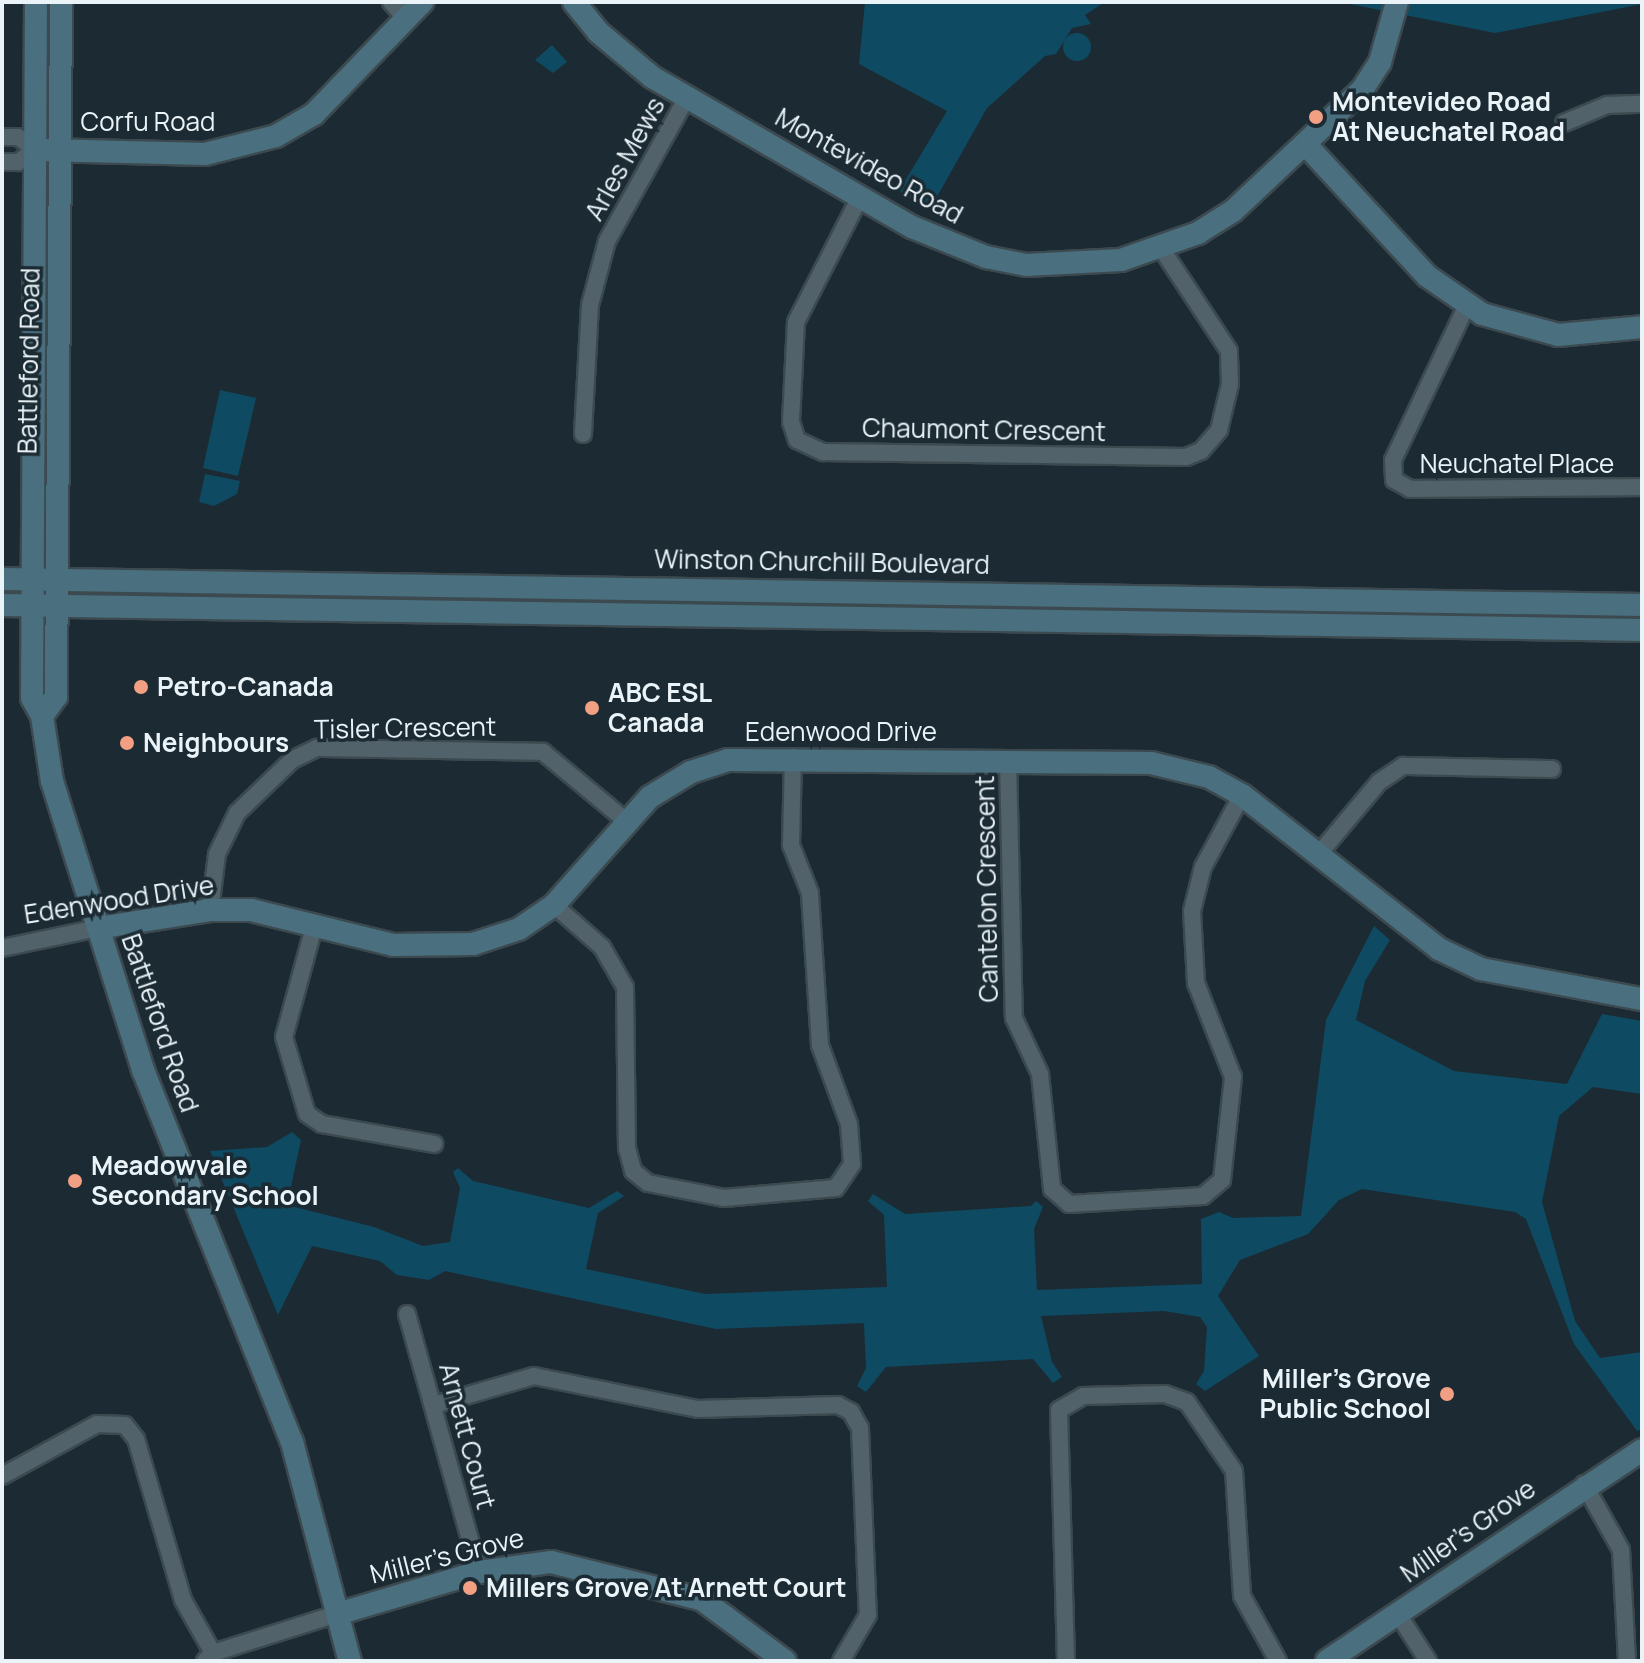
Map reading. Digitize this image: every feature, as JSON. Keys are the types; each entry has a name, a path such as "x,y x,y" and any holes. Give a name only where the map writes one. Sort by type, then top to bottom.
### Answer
{"street":[{"name":"Battleford Road","path":"36,2 30,579 32,698 42,716 52,781 143,1070 292,1442 350,1661"},
{"name":"Battleford Road","path":"42,716 56,697 61,2"},
{"path":"391,2 406,19"},
{"name":"Corfu Road","path":"35,149 205,154 276,136 314,114 422,2"},
{"name":"Montevideo Road","path":"574,2 624,55 687,97 860,197 945,242 1026,265 1095,263 1161,248 1233,211 1343,112 1380,62 1397,2"},
{"name":"Arles Mews","path":"583,434 590,305 604,251 626,200 687,97"},
{"path":"1564,123 1607,105 1642,104"},
{"path":"2,137 18,137 35,149 19,162 2,162"},
{"path":"1307,146 1427,276 1467,305 1503,323 1558,335 1642,327"},
{"name":"Chaumont Crescent","path":"860,197 796,322 791,422 797,440 823,452 1186,457 1201,451 1219,430 1230,384 1229,351 1161,248"},
{"name":"Neuchatel Place","path":"1467,305 1393,460 1394,480 1410,489 1642,487"},
{"name":"Winston Churchill Boulevard","path":"2,579 1642,605"},
{"name":"Winston Churchill Boulevard","path":"2,605 1642,630"},
{"name":"Tisler Crescent","path":"210,910 217,854 237,813 292,760 317,748 543,752 626,821"},
{"path":"554,905 602,947 625,987 627,1148 633,1171 648,1183 724,1198 836,1188 852,1164 849,1124 820,1045 810,893 791,845 793,757"},
{"name":"Edenwood Drive","path":"2,948 98,928 210,910 251,910 315,923 393,945 448,948 509,934 554,905 650,797 691,772 728,760 793,757 1151,763 1209,777 1242,795 1439,949 1481,969 1642,999"},
{"name":"Cantelon Crescent","path":"1008,761 1014,1018 1040,1074 1052,1189 1069,1204 1203,1196 1222,1180 1233,1077 1196,983 1192,911 1203,867 1242,795"},
{"path":"1318,855 1379,782 1403,766 1552,769"},
{"path":"315,923 284,1037 307,1114 322,1124 434,1144"},
{"name":"Arnett Court","path":"407,1314 479,1572"},
{"path":"434,1405 534,1376 698,1409 838,1405 851,1412 860,1428 868,1615 841,1661"},
{"path":"1066,1661 1059,1410 1083,1396 1165,1394 1187,1402 1234,1471 1242,1596 1278,1661"},
{"path":"2,1476 97,1424 125,1425 136,1439 183,1600 209,1657"},
{"name":"Miller's Grove","path":"1327,1661 1584,1484 1642,1450"},
{"path":"1584,1484 1621,1550 1627,1661"},
{"name":"Miller's Grove","path":"209,1657 337,1614 479,1572 551,1562 678,1589 701,1599 785,1661"},
{"path":"1398,1614 1428,1661"}],"shaded area":[{"path":"865,2 1105,2 1085,15 1091,24 1072,28 1056,54 1045,56 987,108 930,209 899,191 947,111 859,64"},
{"path":"1340,2 1642,2 1642,4 1495,33"},
{"path":"1077,33 1087,37 1091,47 1087,57 1077,61 1067,57 1063,47 1067,37"},
{"path":"552,45 567,62 553,73 535,60"},
{"path":"220,390 256,398 238,476 203,468"},
{"path":"205,474 240,481 237,494 214,506 199,502"},
{"path":"1374,926 1390,940 1365,981 1356,1020 1454,1071 1567,1084 1602,1014 1642,1021 1642,1094 1593,1087 1559,1116 1542,1202 1575,1321 1600,1358 1642,1352 1642,1429 1637,1431 1574,1344 1526,1219 1515,1212 1362,1189 1339,1200 1308,1234 1240,1260 1218,1296 1259,1356 1205,1391 1196,1384 1204,1371 1207,1327 1200,1317 1164,1311 1041,1316 1052,1362 1062,1377 1053,1383 1033,1359 886,1367 866,1392 857,1386 866,1368 864,1323 716,1329 445,1271 429,1280 397,1275 380,1261 312,1246 278,1315 210,1151 267,1147 292,1132 301,1140 287,1205 374,1227 423,1246 450,1242 460,1188 453,1172 458,1168 473,1181 589,1208 617,1191 624,1196 598,1213 586,1269 705,1294 887,1287 884,1215 868,1201 873,1194 905,1214 1031,1206 1036,1201 1043,1207 1034,1229 1037,1290 1202,1284 1201,1219 1219,1212 1233,1218 1301,1216 1326,1020"}],"place":[{"name":"Montevideo Road At Neuchatel Road","path":"1316,117"},
{"name":"Petro-Canada","path":"141,687"},
{"name":"ABC ESL Canada","path":"592,708"},
{"name":"Neighbours","path":"127,743"},
{"name":"Meadowvale Secondary School","path":"75,1181"},
{"name":"Miller's Grove Public School","path":"1447,1394"},
{"name":"Millers Grove At Arnett Court","path":"470,1588"}]}
